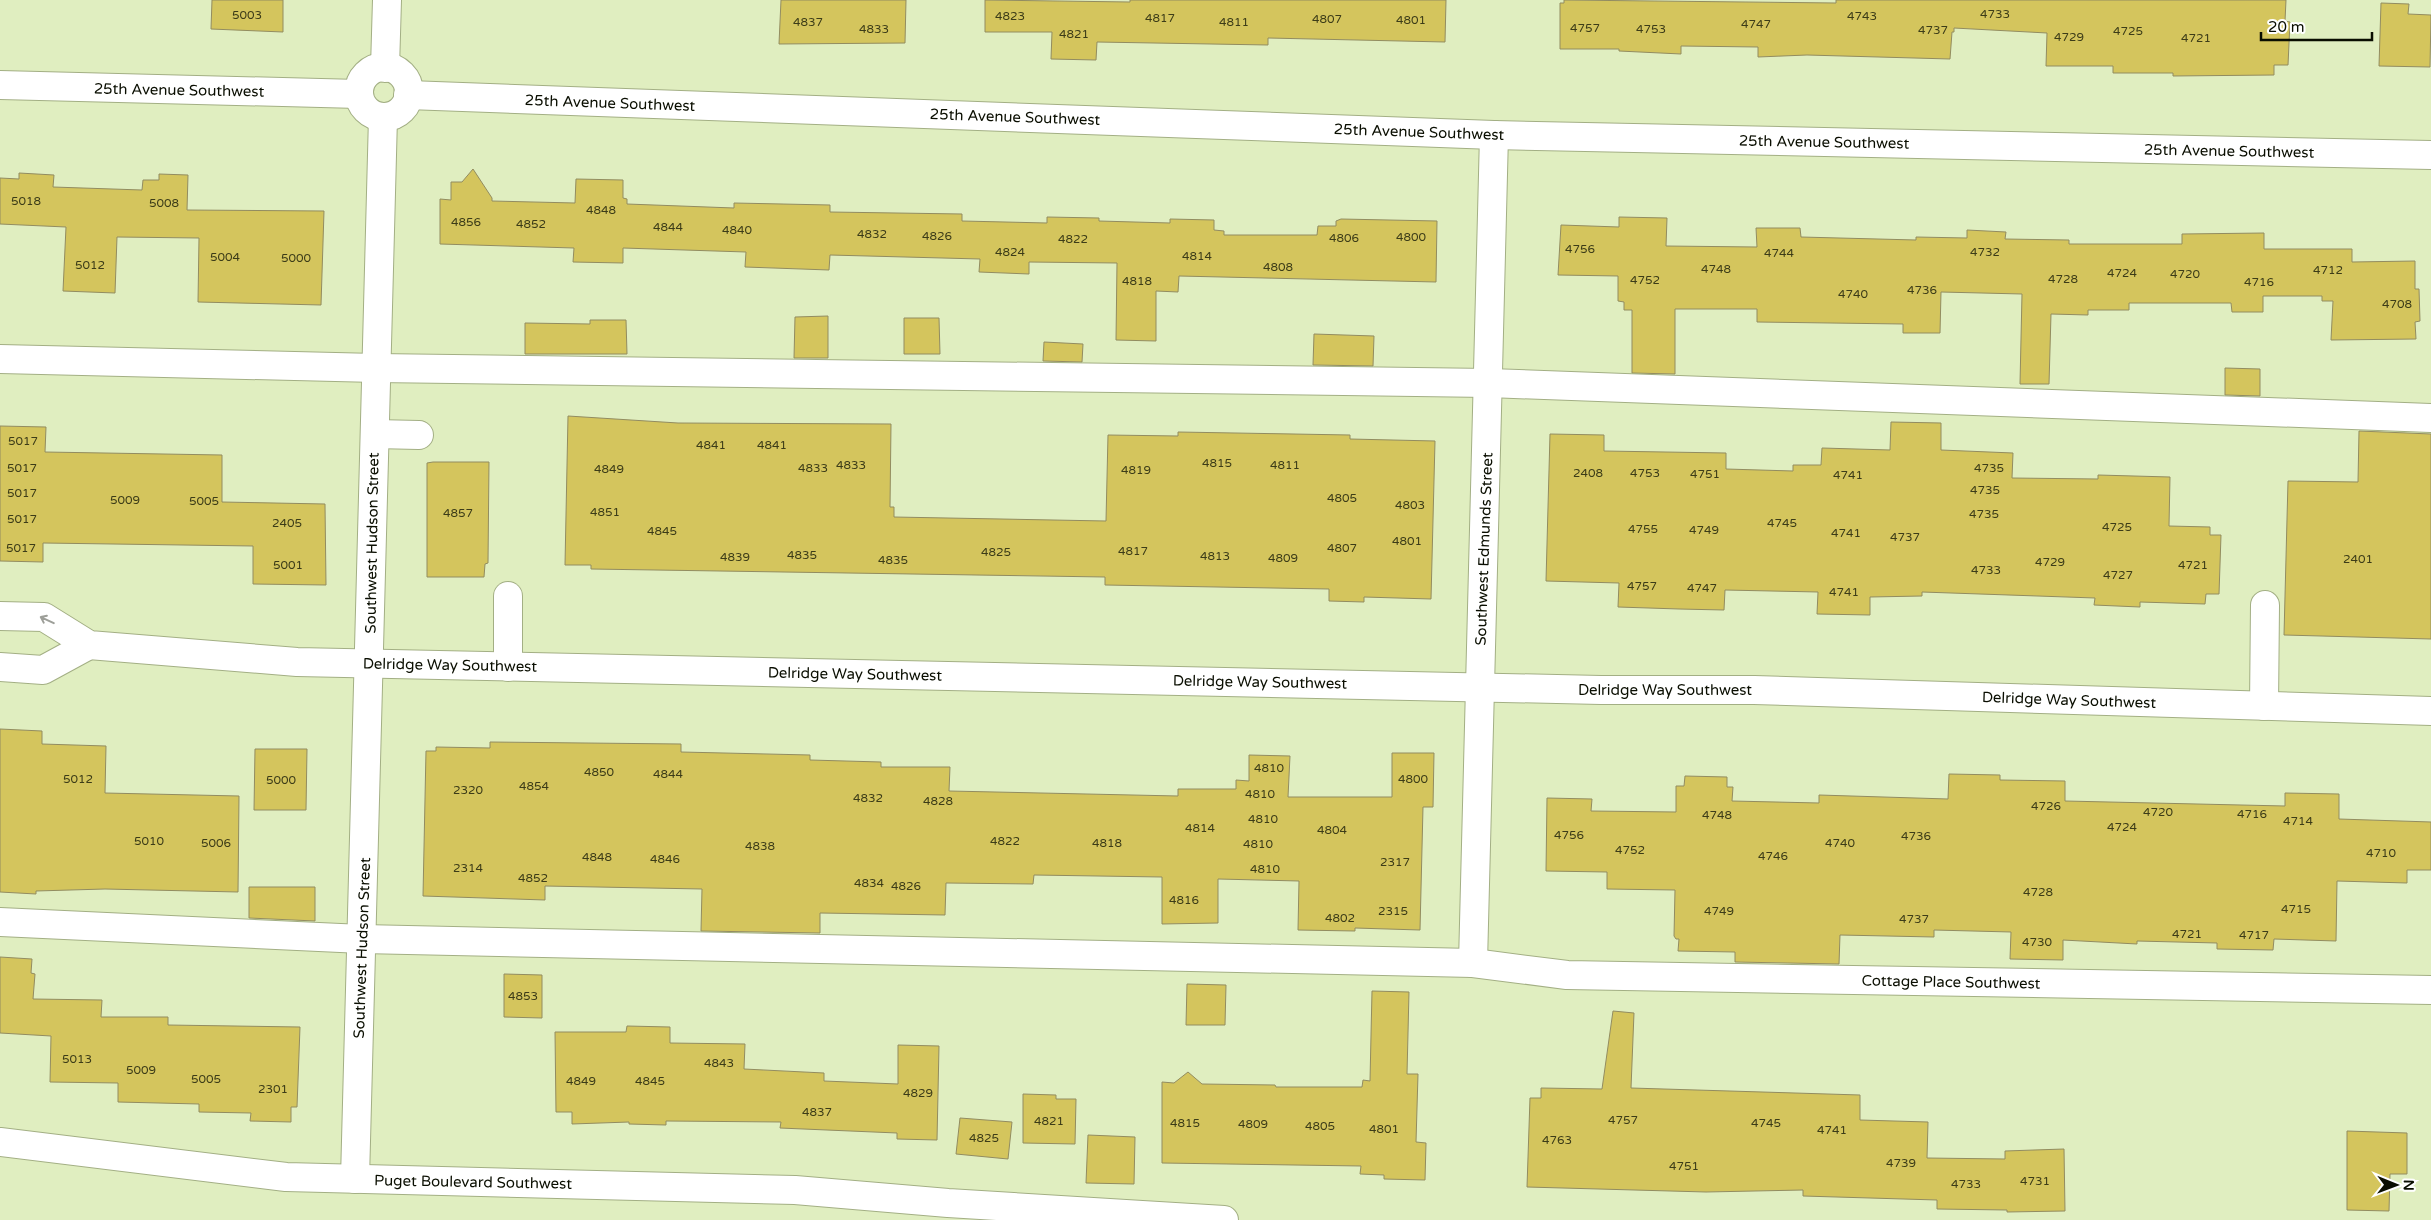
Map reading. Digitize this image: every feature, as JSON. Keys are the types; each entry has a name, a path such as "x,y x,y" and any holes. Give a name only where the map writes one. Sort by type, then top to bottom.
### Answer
{"street":[{"path":"385,68 387,0"},
{"path":"385,68 398,72 404,77 408,85 408,95 402,109 396,114 382,117 372,114 365,108 359,94 363,79 368,73 375,69 385,68"},
{"name":"25th Avenue Southwest","path":"0,85 359,94"},
{"name":"25th Avenue Southwest","path":"408,95 1494,135 2431,155"},
{"name":"Southwest Hudson Street","path":"355,1179 382,117"},
{"name":"Southwest Edmunds Street","path":"1473,963 1494,135"},
{"path":"0,359 376,368 1489,383 2431,418"},
{"path":"374,434 419,435"},
{"path":"508,596 508,666"},
{"path":"2264,706 2265,605"},
{"name":"Delridge Way Southwest","path":"0,616 44,617 89,645 297,662 1480,687 1754,690 2431,711"},
{"path":"0,668 43,670 89,645"},
{"name":"Cottage Place Southwest","path":"0,922 362,939 1473,963 1567,975 2431,990"},
{"name":"Puget Boulevard Southwest","path":"0,1142 286,1177 795,1190 948,1203 1048,1215 1224,1220"}],"building":[{"path":"212,0 283,0 283,32 211,29"},
{"path":"781,0 906,0 905,43 779,44"},
{"path":"985,0 1130,2 1130,0 1446,0 1445,42 1268,38 1268,45 1097,42 1096,60 1051,59 1052,32 985,32"},
{"path":"1564,0 1836,3 1836,0 2286,0 2285,21 2290,22 2288,65 2274,65 2274,75 2173,76 2173,73 2113,73 2113,66 2046,66 2047,33 1954,28 1950,59 1807,55 1758,57 1758,47 1681,46 1681,54 1619,51 1619,49 1560,49 1560,3 1564,3"},
{"path":"2381,3 2409,4 2408,14 2431,15 2430,67 2379,66"},
{"path":"473,169 492,198 492,201 575,203 576,179 623,180 623,198 627,199 627,204 734,208 734,203 830,205 830,212 962,214 962,221 1047,223 1047,217 1099,218 1099,221 1170,223 1170,219 1214,220 1214,230 1224,231 1224,235 1317,235 1318,226 1336,226 1336,221 1341,219 1437,221 1436,282 1179,276 1178,292 1156,291 1156,341 1116,340 1117,263 1029,262 1029,274 979,272 980,259 830,255 829,270 745,267 746,252 623,248 623,263 573,262 574,248 440,244 440,199 451,200 451,182 462,182"},
{"path":"19,173 54,175 53,187 142,190 143,180 159,180 159,174 188,175 187,210 324,211 321,305 198,302 199,238 117,237 115,293 63,291 66,227 0,224 0,178 19,179"},
{"path":"1619,217 1667,218 1666,246 1757,247 1756,228 1800,228 1801,237 1916,240 1916,237 1967,238 1967,230 2006,232 2005,239 2069,240 2069,244 2182,244 2182,234 2264,233 2264,249 2352,249 2352,262 2415,261 2415,289 2419,289 2420,321 2415,322 2416,339 2331,340 2333,301 2322,301 2322,296 2263,296 2263,312 2232,312 2231,303 2129,303 2129,310 2088,310 2088,315 2051,314 2049,384 2020,384 2022,294 1941,292 1940,333 1903,333 1903,324 1757,322 1757,309 1675,309 1675,374 1632,373 1632,310 1624,310 1624,302 1618,301 1618,276 1558,275 1561,225 1619,227"},
{"path":"828,316 828,358 794,358 795,317"},
{"path":"904,318 939,318 940,354 904,354"},
{"path":"590,320 626,320 627,354 525,354 525,323 590,324"},
{"path":"1314,334 1374,336 1373,366 1313,365"},
{"path":"1044,342 1083,344 1082,362 1043,361"},
{"path":"2225,368 2260,369 2260,396 2225,395"},
{"path":"568,416 678,423 891,424 890,507 894,507 894,517 1106,521 1108,435 1178,436 1178,432 1350,435 1350,439 1435,441 1431,599 1364,597 1364,602 1329,601 1329,589 1105,585 1105,577 591,569 591,565 565,565"},
{"path":"1891,422 1941,423 1941,450 2013,453 2012,478 2098,479 2098,475 2170,477 2169,526 2210,527 2210,535 2221,535 2219,594 2206,594 2205,604 2140,602 2140,607 2094,605 2095,598 1922,592 1922,596 1870,597 1870,615 1817,614 1818,592 1725,590 1724,610 1618,607 1619,583 1546,581 1550,434 1604,435 1604,451 1726,453 1726,469 1793,471 1793,465 1821,465 1822,448 1890,450"},
{"path":"0,426 46,427 45,452 222,455 222,502 325,504 326,585 253,584 253,546 43,543 43,562 0,561"},
{"path":"2359,431 2431,434 2431,639 2284,635 2288,481 2358,482"},
{"path":"489,462 488,563 485,564 484,577 427,577 427,463"},
{"path":"0,729 42,731 42,744 106,746 105,793 239,796 238,892 105,889 36,891 36,894 0,892"},
{"path":"490,742 681,744 681,752 810,755 810,760 881,762 881,767 950,767 949,791 1178,796 1178,789 1236,789 1236,780 1249,781 1249,755 1290,756 1288,797 1392,797 1392,753 1434,753 1433,807 1423,807 1420,930 1355,928 1355,931 1298,930 1299,881 1218,879 1218,923 1162,924 1162,877 1034,875 1033,884 946,883 945,915 820,913 820,933 701,931 702,889 545,886 545,900 423,896 426,751 436,751 436,747 490,748"},
{"path":"255,749 307,749 306,810 254,810"},
{"path":"1949,774 2000,775 2000,780 2065,781 2065,801 2285,806 2285,793 2339,794 2339,819 2431,822 2431,870 2407,870 2407,883 2337,881 2336,941 2274,939 2273,950 2217,949 2217,943 2137,941 2137,944 2063,940 2063,960 2010,959 2011,932 1934,930 1934,937 1840,935 1839,964 1735,962 1735,952 1678,951 1679,939 1676,939 1674,936 1675,890 1607,889 1607,872 1546,871 1547,798 1592,799 1591,811 1676,812 1676,786 1684,786 1685,776 1727,777 1727,787 1733,787 1732,801 1819,803 1819,795 1948,799"},
{"path":"249,887 315,887 315,921 249,918"},
{"path":"0,957 32,959 31,973 35,974 33,999 102,1000 101,1017 168,1017 168,1025 300,1027 297,1107 291,1107 291,1122 250,1121 251,1113 199,1112 199,1104 118,1102 118,1083 50,1082 51,1036 0,1033"},
{"path":"504,974 542,975 542,1018 504,1017"},
{"path":"1187,984 1226,985 1225,1025 1186,1025"},
{"path":"1372,991 1409,992 1407,1074 1418,1074 1416,1142 1426,1143 1425,1180 1384,1179 1384,1175 1360,1174 1361,1166 1162,1163 1162,1082 1174,1083 1188,1072 1202,1084 1275,1085 1276,1087 1362,1087 1363,1080 1370,1081"},
{"path":"1613,1011 1634,1013 1631,1088 1860,1095 1860,1120 1928,1122 1927,1158 2005,1159 2005,1151 2064,1149 2065,1211 2007,1212 2007,1210 1937,1209 1937,1200 1803,1196 1803,1190 1706,1192 1527,1187 1530,1098 1541,1098 1541,1088 1602,1089"},
{"path":"627,1026 670,1027 670,1043 745,1044 744,1069 824,1073 824,1081 898,1084 898,1045 939,1046 937,1140 897,1139 897,1133 780,1128 781,1122 666,1121 666,1125 629,1124 629,1122 572,1124 572,1112 556,1112 555,1032 626,1032"},
{"path":"1023,1094 1056,1095 1056,1099 1076,1099 1075,1144 1023,1143"},
{"path":"960,1118 1012,1122 1008,1159 956,1154"},
{"path":"2347,1131 2407,1133 2407,1174 2390,1174 2389,1211 2347,1210"},
{"path":"1088,1135 1135,1137 1134,1184 1086,1183"}]}
